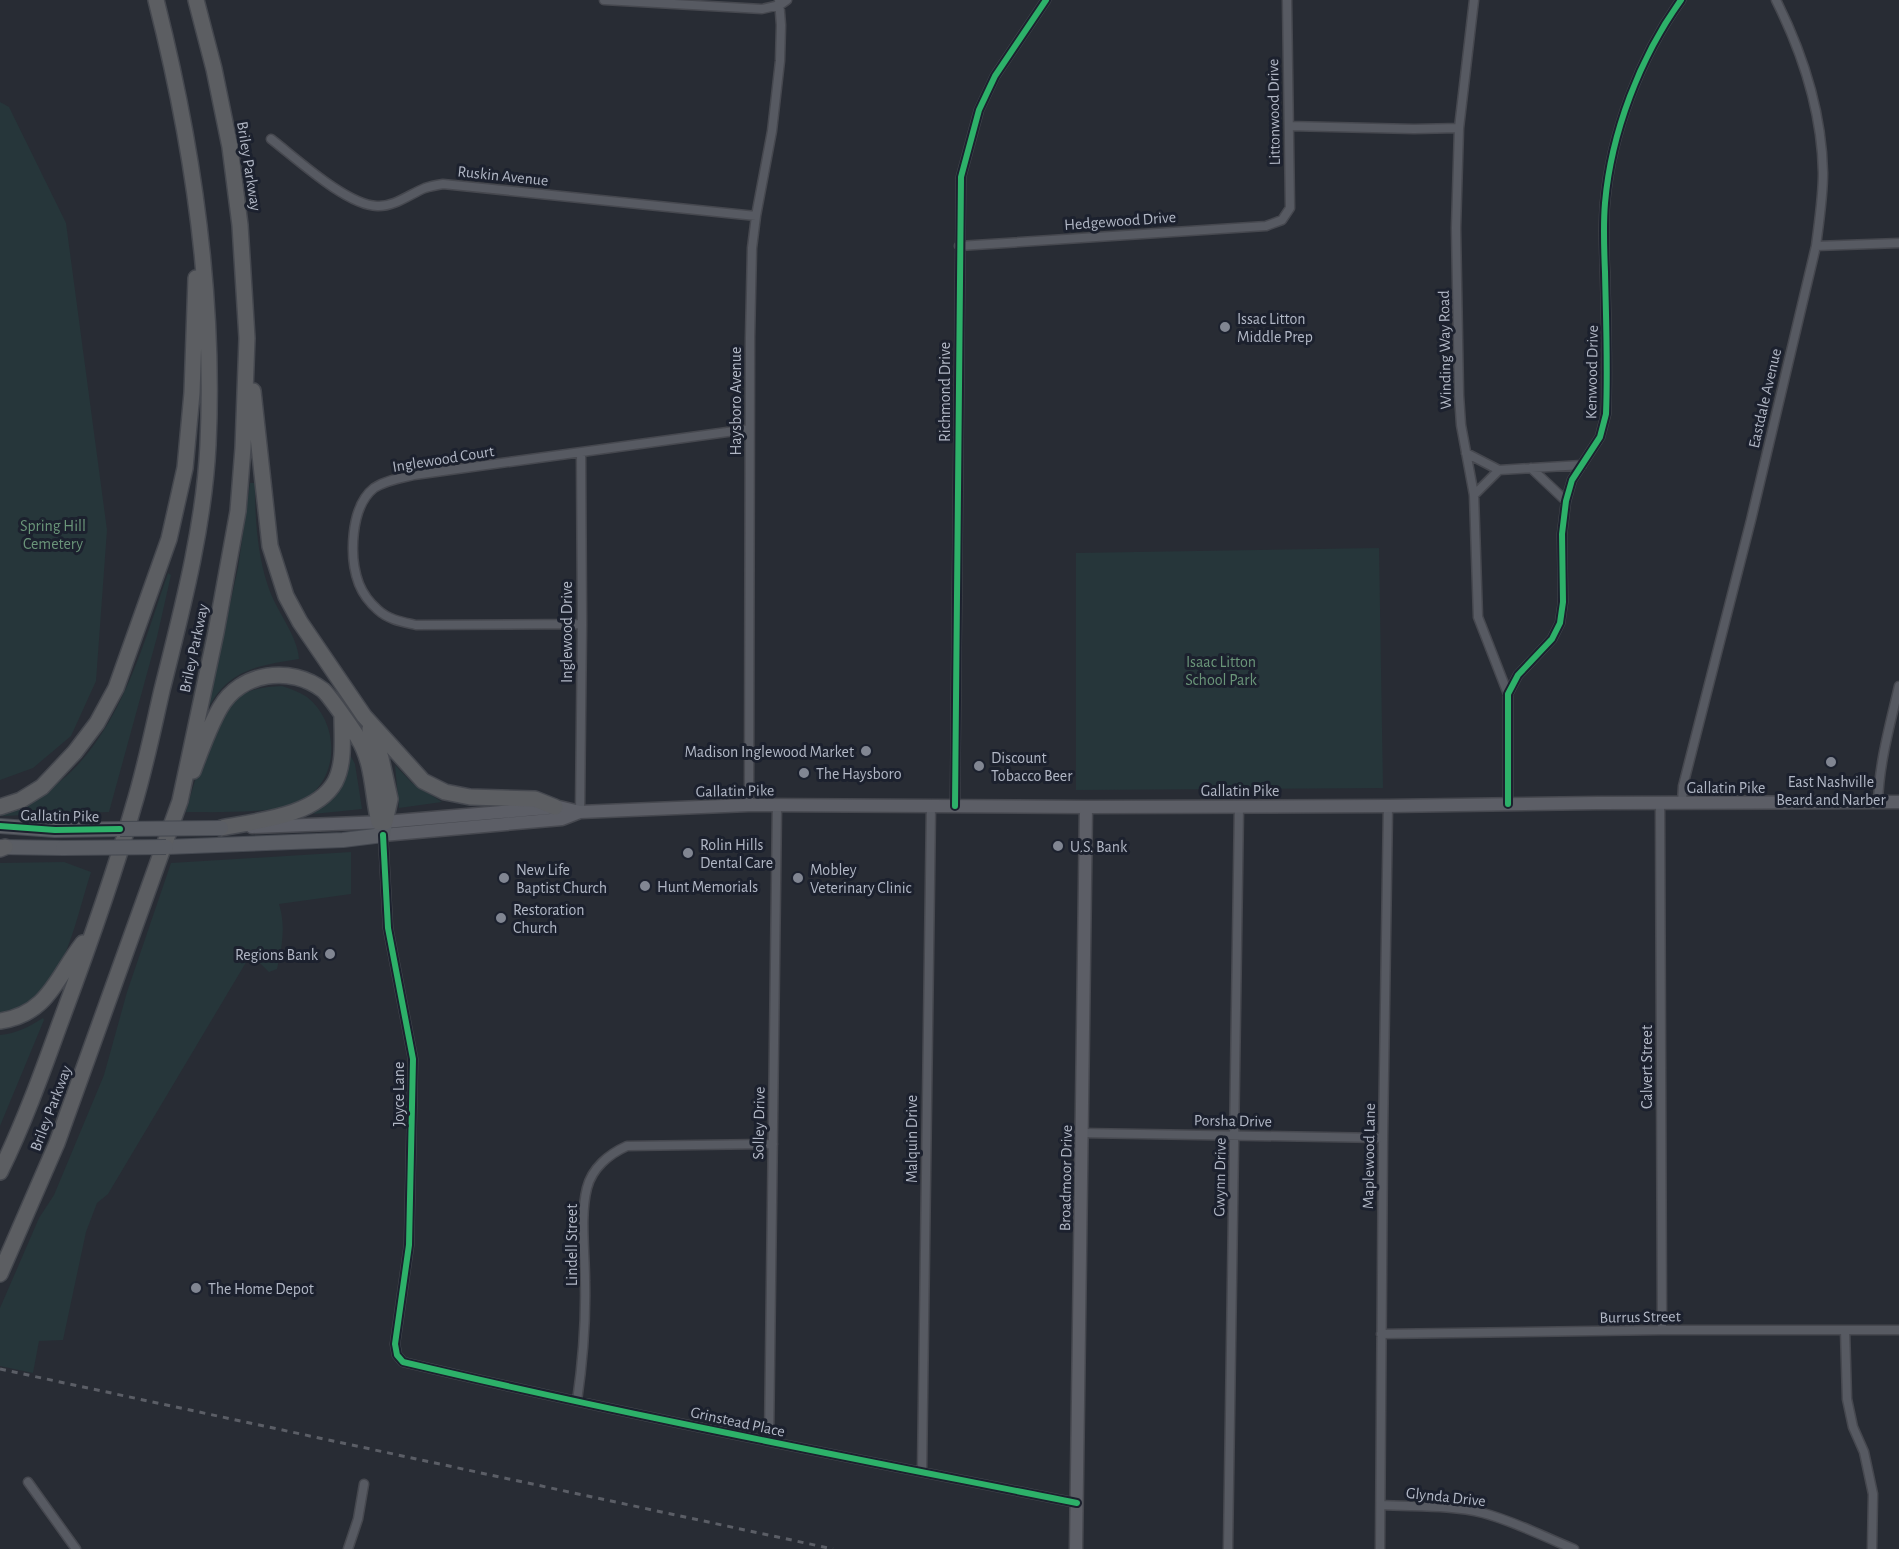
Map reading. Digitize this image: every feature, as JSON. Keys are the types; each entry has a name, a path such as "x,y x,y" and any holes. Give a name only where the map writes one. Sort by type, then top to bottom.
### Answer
{"highway":[{"name":"Briley Parkway","path":"0,1173 18,1136 96,927 134,805 177,630 203,503 208,444 207,315 198,209 169,51 156,0"},
{"name":"Briley Parkway","path":"0,1274 57,1143 180,801 216,632 238,511 247,338 240,225 230,147 214,69 196,0"},
{"path":"0,807 21,800 42,787 75,752 97,723 116,688 155,582 169,539 184,468 192,393 198,209"},
{"path":"247,338 270,546 286,596 300,622 364,716 423,781 445,792 470,797 535,799 555,807"},
{"path":"180,801 220,706 241,685 268,675 298,677 324,691 359,739 367,759 383,826"},
{"path":"364,716 381,758 390,799 383,826"},
{"path":"221,828 299,810 320,799 334,782 340,766 342,717"},
{"path":"0,1020 21,1015 51,993 80,946 96,927"}],"main road":[{"name":"Gallatin Pike","path":"2,848 220,846 344,840 383,826 555,807 580,812 749,805 1086,807 1899,802"},
{"name":"Broadmoor Drive","path":"1077,1549 1086,807"},
{"name":"Gallatin Pike","path":"0,826 55,830 383,826 562,819 580,812"}],"street":[{"path":"604,0 762,9 782,2"},
{"name":"Richmond Drive","path":"955,806 961,177 979,110 995,76 1046,0"},
{"name":"Littonwood Drive","path":"1282,220 1290,208 1287,0"},
{"name":"Winding Way Road","path":"1474,0 1459,128 1456,228 1458,383 1461,425 1474,495 1478,616 1508,694"},
{"name":"Kenwood Drive","path":"1508,694 1518,675 1552,639 1560,623 1563,602 1562,534 1566,501 1572,480 1600,436 1606,414 1604,242 1605,206 1610,166 1635,85 1659,35 1682,0"},
{"name":"Eastdale Avenue","path":"1682,803 1683,786 1751,519 1816,246 1822,203 1823,172 1816,113 1808,78 1794,36 1776,0"},
{"name":"Haysboro Avenue","path":"749,805 751,619 749,429 752,248 772,131 780,61 782,2"},
{"path":"1288,126 1459,128"},
{"name":"Ruskin Avenue","path":"271,139 338,191 363,203 378,206 391,204 427,187 443,184 756,216"},
{"name":"Hedgewood Drive","path":"959,246 1266,226 1282,220"},
{"path":"1816,246 1899,243"},
{"name":"Inglewood Court","path":"582,624 416,625 395,621 380,612 368,599 359,583 353,542 354,525 362,503 374,489 392,480 414,475 749,429"},
{"name":"Inglewood Drive","path":"580,812 581,453"},
{"path":"1466,453 1499,470 1582,465"},
{"path":"1531,468 1566,501"},
{"path":"1474,495 1499,470"},
{"path":"1878,803 1885,745 1899,686"},
{"path":"1508,694 1508,804"},
{"name":"Calvert Street","path":"1660,804 1662,1330"},
{"name":"Solley Drive","path":"769,1441 777,805"},
{"name":"Malquin Drive","path":"922,1472 931,806"},
{"name":"Gwynn Drive","path":"1227,1549 1239,806"},
{"name":"Maplewood Lane","path":"1380,1549 1383,1137 1389,806"},
{"name":"Joyce Lane","path":"383,826 388,928 413,1059 409,1245 395,1344 397,1355"},
{"name":"Porsha Drive","path":"1083,1133 1383,1137"},
{"name":"Lindell Street","path":"577,1401 586,1318 585,1207 587,1186 599,1166 611,1154 627,1146 773,1144"},
{"name":"Burrus Street","path":"1381,1334 1662,1330 1899,1330"},
{"path":"1845,1330 1847,1399 1853,1427 1864,1452 1873,1494 1872,1549"},
{"name":"Grinstead Place","path":"397,1355 403,1362 577,1401 1077,1503"},
{"path":"28,1482 76,1549"},
{"path":"348,1549 358,1519 364,1484"},
{"name":"Glynda Drive","path":"1381,1505 1459,1509 1483,1513 1574,1549"}],"green space":[{"name":"Spring Hill Cemetery","path":"0,102 9,107 66,223 107,530 96,681 71,736 33,768 0,780"},
{"path":"250,483 255,483 257,535 264,574 271,595 295,641 299,659 269,664 234,678 224,687 206,712 238,568"},
{"name":"Isaac Litton School Park","path":"1379,548 1383,788 1076,790 1076,553"},
{"path":"168,573 171,575 157,637 109,812 2,816 2,813 35,799 65,777 87,754 106,727 135,666"},
{"path":"282,686 307,697 318,708 326,722 331,752 329,767 323,781 313,793 290,806 244,812 186,812 212,735 228,707 247,692"},
{"path":"349,753 355,764 362,809 313,814 334,793"},
{"path":"395,765 412,783 442,802 399,808"},
{"path":"351,852 351,894 279,904 283,928 277,969 269,972 251,954 108,1194 97,1203 86,1232 63,1340 39,1341 33,1373 0,1366 0,1308 39,1218 54,1195 104,1075 127,992 171,863"},
{"path":"64,862 91,872 67,950 53,979 40,995 24,1005 0,1014 0,863"},
{"path":"43,1018 0,1126 0,1035 28,1027"}],"railway":[{"path":"0,1369 833,1549"}],"cycle path":[{"path":"955,806 961,177 979,110 995,76 1046,0"},
{"path":"1508,804 1508,694 1518,675 1552,639 1560,623 1563,602 1562,534 1566,501 1572,480 1600,437 1606,414 1604,220 1608,177 1630,97 1653,46 1681,0"},
{"path":"0,826 55,830 120,829"},
{"path":"383,835 388,928 413,1059 409,1245 395,1344 397,1355 403,1362 655,1418 1077,1503"}],"place":[{"name":"Issac Litton Middle Prep","path":"1225,327"},
{"name":"Madison Inglewood Market","path":"866,751"},
{"name":"East Nashville Beard and Narber","path":"1831,762"},
{"name":"Discount Tobacco Beer","path":"979,766"},
{"name":"The Haysboro","path":"804,773"},
{"name":"U.S. Bank","path":"1058,846"},
{"name":"Rolin Hills Dental Care","path":"688,853"},
{"name":"New Life Baptist Church","path":"504,878"},
{"name":"Mobley Veterinary Clinic","path":"798,878"},
{"name":"Hunt Memorials","path":"645,886"},
{"name":"Restoration Church","path":"501,918"},
{"name":"Regions Bank","path":"330,954"},
{"name":"The Home Depot","path":"196,1288"}]}
